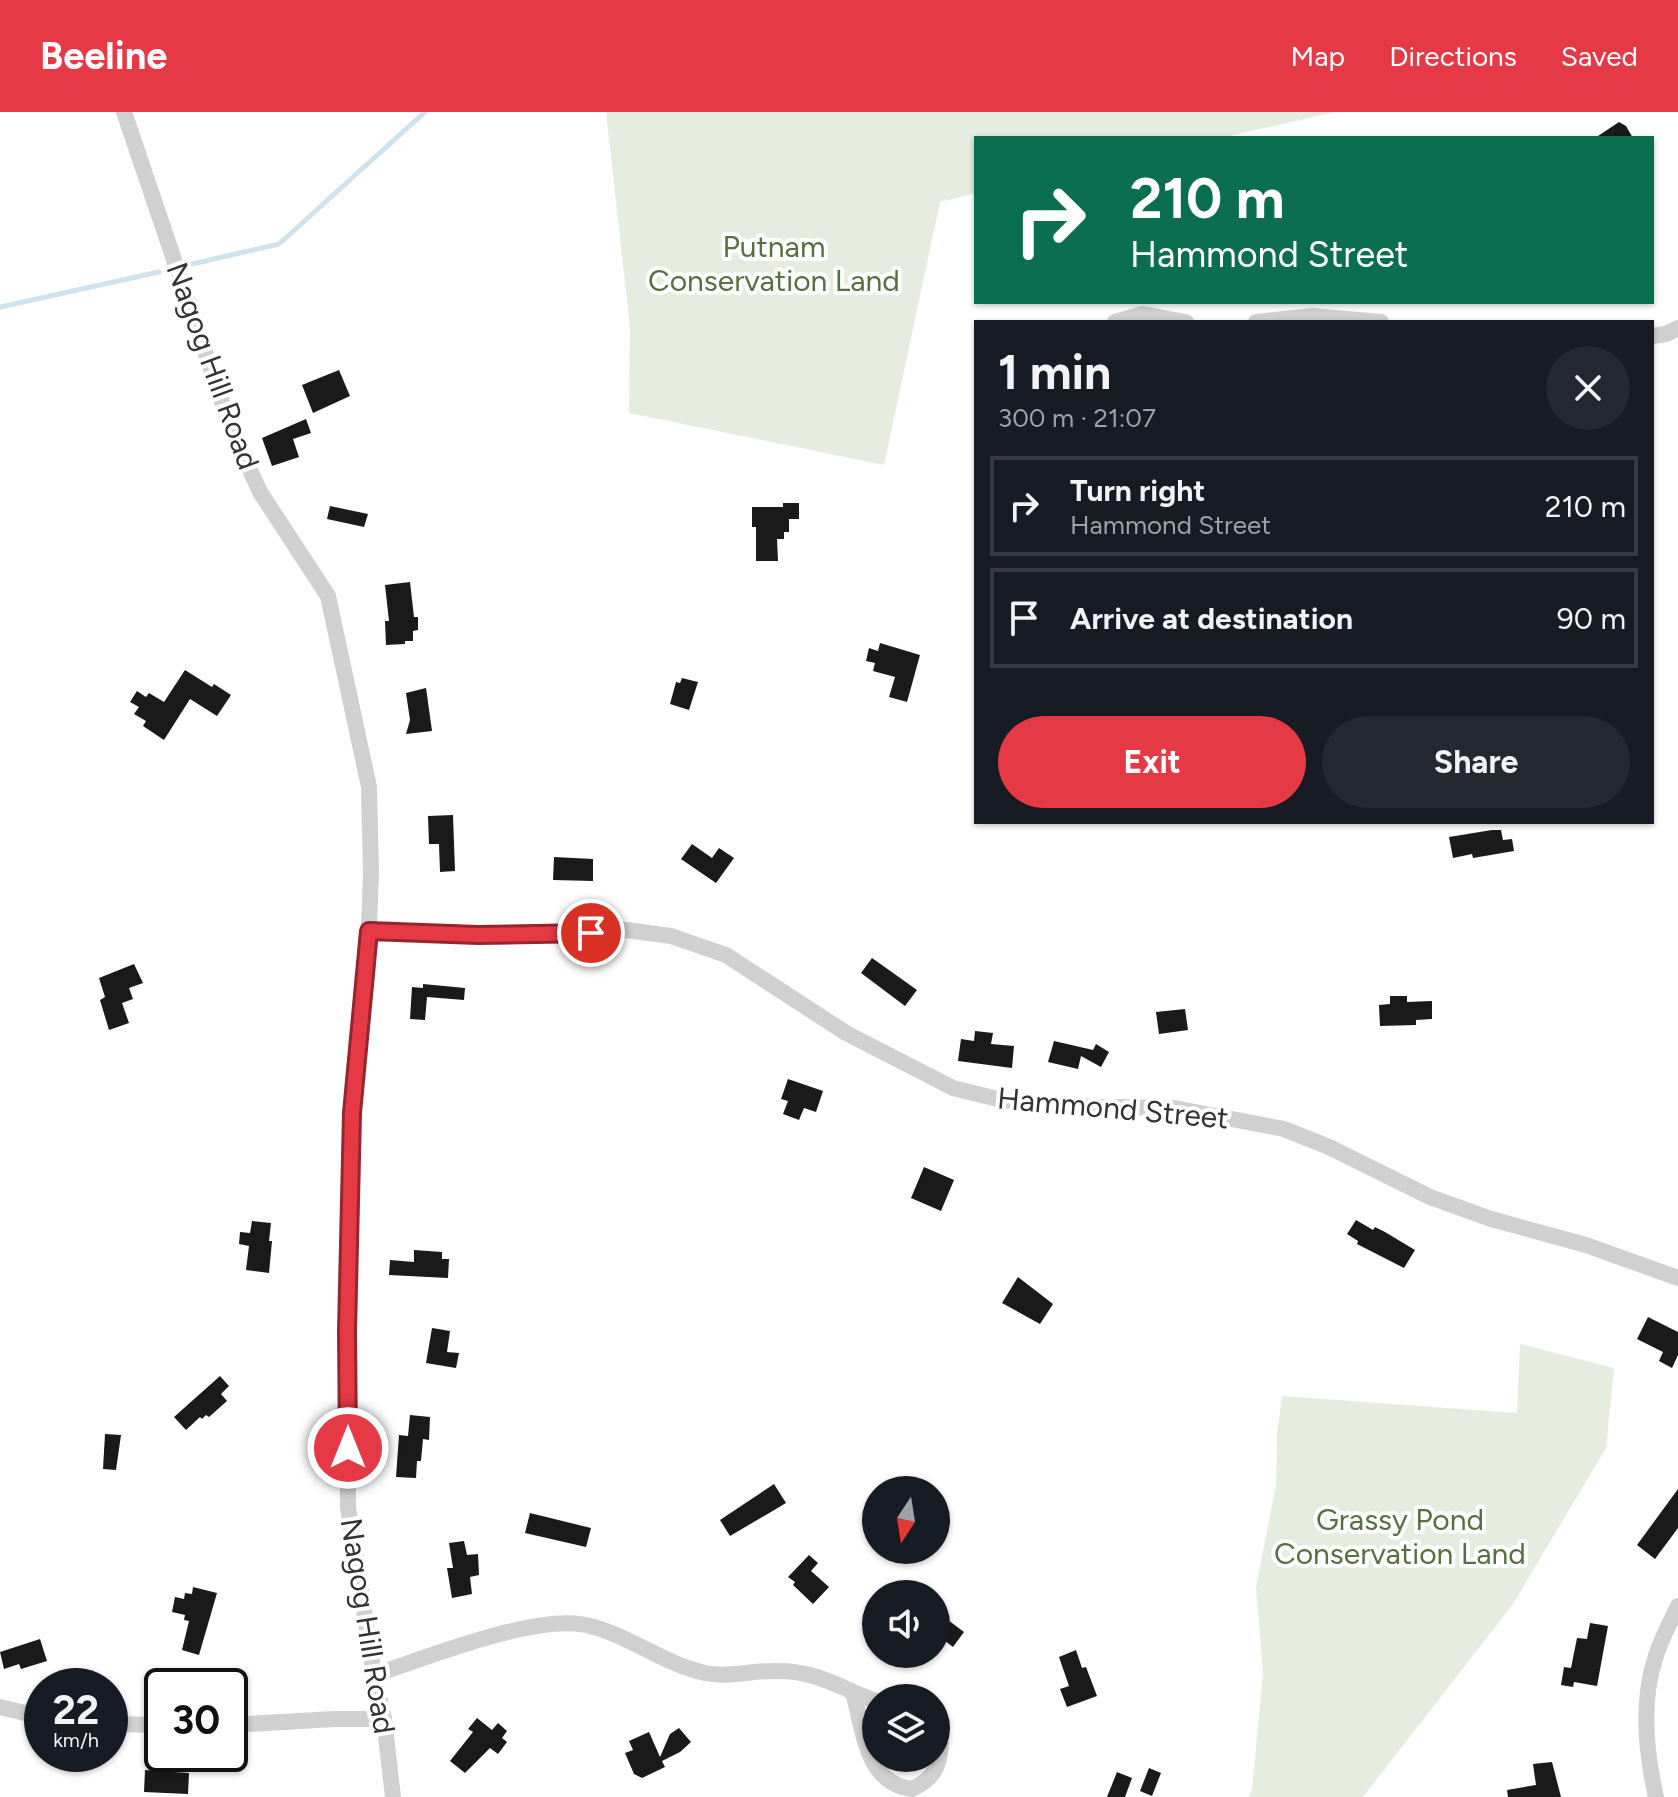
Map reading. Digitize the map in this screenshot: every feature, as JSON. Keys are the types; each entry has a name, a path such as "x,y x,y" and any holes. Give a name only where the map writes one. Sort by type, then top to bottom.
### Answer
{"street":[{"name":"Nagog Hill Road","path":"124,112 232,431 260,492 328,596 369,787 369,931 352,1113 347,1331 348,1507 374,1675 384,1719 393,1797"},
{"path":"1120,320 1150,314 1177,320"},
{"path":"1275,320 1312,316 1358,320"},
{"path":"1654,336 1678,328"},
{"name":"Hammond Street","path":"369,931 478,935 626,930 671,936 726,955 846,1033 953,1088 1002,1100 1057,1106 1174,1108 1284,1129 1329,1147 1430,1197 1491,1219 1586,1245 1678,1278"},
{"path":"1656,1797 1649,1767 1648,1694 1654,1659 1678,1606"},
{"path":"374,1675 500,1635 563,1623 586,1625 634,1641 670,1661 701,1672 720,1675 778,1671 823,1677 862,1696"},
{"path":"853,1693 862,1723"},
{"path":"0,1707 24,1713"},
{"path":"248,1724 384,1719"},
{"path":"879,1772 896,1787 912,1789 935,1772"}],"green space":[{"name":"Putnam Conservation Land","path":"606,112 1335,112 1229,136 974,136 974,194 940,202 884,465 629,413 630,327"},
{"name":"Grassy Pond Conservation Land","path":"1520,1344 1614,1368 1606,1448 1513,1604 1363,1797 1248,1797 1252,1790 1263,1673 1256,1587 1276,1485 1282,1396 1517,1413"}],"building":[{"path":"1619,122 1626,126 1632,136 1598,136"},
{"path":"339,370 350,396 313,413 302,385"},
{"path":"306,419 311,433 293,439 299,457 272,466 262,438"},
{"path":"783,503 799,503 799,519 789,519 789,532 784,532 784,539 777,539 778,561 756,561 756,527 752,527 752,507 783,507"},
{"path":"330,506 368,514 364,527 327,519"},
{"path":"410,582 418,630 413,631 413,641 386,645 385,621 389,621 385,585"},
{"path":"880,643 920,655 907,702 889,697 895,677 873,671 875,663 866,661 869,648 878,651"},
{"path":"185,670 231,695 217,716 190,699 164,740 143,726 146,721 134,714 139,707 130,702 137,691 146,697 149,693 164,702"},
{"path":"682,678 698,682 689,710 670,704 676,682 680,683"},
{"path":"426,688 432,731 406,734 410,720 406,693"},
{"path":"453,815 455,871 440,872 439,844 429,844 428,816"},
{"path":"1501,830 1503,840 1512,839 1514,851 1453,858 1449,837"},
{"path":"692,844 712,858 719,848 734,858 716,883 681,859"},
{"path":"554,857 593,859 593,881 553,880"},
{"path":"872,958 917,990 905,1006 861,973"},
{"path":"134,964 143,983 129,988 133,999 122,1003 129,1023 109,1030 100,1000 105,997 99,978"},
{"path":"423,984 465,988 464,1000 427,997 425,1020 410,1019 412,987 423,988"},
{"path":"1390,996 1407,996 1407,1002 1432,1001 1432,1019 1416,1020 1416,1025 1380,1026 1379,1005 1390,1004"},
{"path":"1185,1009 1188,1030 1159,1034 1156,1012"},
{"path":"975,1031 993,1033 991,1044 1014,1046 1012,1068 958,1061 961,1039 974,1041"},
{"path":"1054,1041 1093,1050 1096,1044 1109,1052 1101,1067 1081,1056 1078,1069 1048,1062"},
{"path":"788,1079 823,1091 816,1112 804,1108 799,1120 783,1114 788,1101 781,1099"},
{"path":"924,1167 954,1180 941,1211 911,1198"},
{"path":"1356,1220 1373,1230 1375,1227 1385,1232 1415,1250 1404,1268 1357,1244 1358,1241 1347,1234"},
{"path":"252,1221 271,1223 269,1273 246,1270 249,1246 239,1244 240,1232 250,1233"},
{"path":"414,1250 442,1252 442,1259 449,1259 448,1278 389,1275 390,1260 414,1262"},
{"path":"1018,1277 1053,1304 1040,1324 1002,1303"},
{"path":"1648,1317 1678,1332 1678,1355 1672,1368 1659,1361 1663,1352 1637,1339"},
{"path":"432,1328 450,1331 447,1352 459,1353 456,1368 426,1363"},
{"path":"220,1376 229,1386 221,1394 227,1401 209,1417 200,1417 186,1430 174,1417"},
{"path":"410,1415 430,1417 429,1440 423,1439 416,1478 396,1477 399,1435 408,1436"},
{"path":"105,1434 121,1435 116,1470 103,1469"},
{"path":"774,1484 786,1503 730,1536 720,1520"},
{"path":"1678,1489 1678,1528 1655,1559 1637,1545"},
{"path":"530,1513 591,1528 586,1547 525,1533"},
{"path":"464,1541 467,1555 478,1554 479,1575 470,1577 472,1594 452,1598 447,1568 453,1568 449,1543"},
{"path":"809,1555 818,1563 811,1571 829,1587 813,1604 788,1577"},
{"path":"193,1587 217,1593 199,1655 182,1650 189,1621 184,1620 185,1615 172,1612 175,1597 184,1599 185,1593 192,1594"},
{"path":"950,1622 964,1632 953,1647 950,1645"},
{"path":"1590,1623 1608,1626 1597,1686 1574,1682 1573,1687 1561,1685 1564,1667 1571,1668 1577,1638 1587,1639"},
{"path":"40,1639 47,1661 21,1669 19,1664 4,1669 0,1652"},
{"path":"1076,1650 1097,1696 1067,1707 1060,1689 1069,1686 1059,1657"},
{"path":"477,1718 492,1730 498,1723 507,1731 502,1738 507,1742 498,1754 490,1748 465,1773 450,1761 473,1732 468,1729"},
{"path":"679,1728 691,1742 662,1761 665,1767 642,1778 634,1774 625,1753 633,1750 629,1741 649,1732 660,1757 670,1734"},
{"path":"1552,1762 1561,1797 1508,1797 1507,1790 1536,1785 1533,1764"},
{"path":"1149,1768 1161,1773 1152,1796 1140,1791"},
{"path":"145,1772 189,1773 188,1794 144,1792"},
{"path":"1117,1772 1132,1778 1125,1797 1107,1797"}],"waterway":[{"path":"188,265 279,244 425,112"},
{"path":"0,307 159,272"}],"route":[{"path":"348,1448 352,1113 369,931 478,935 591,933"}]}
